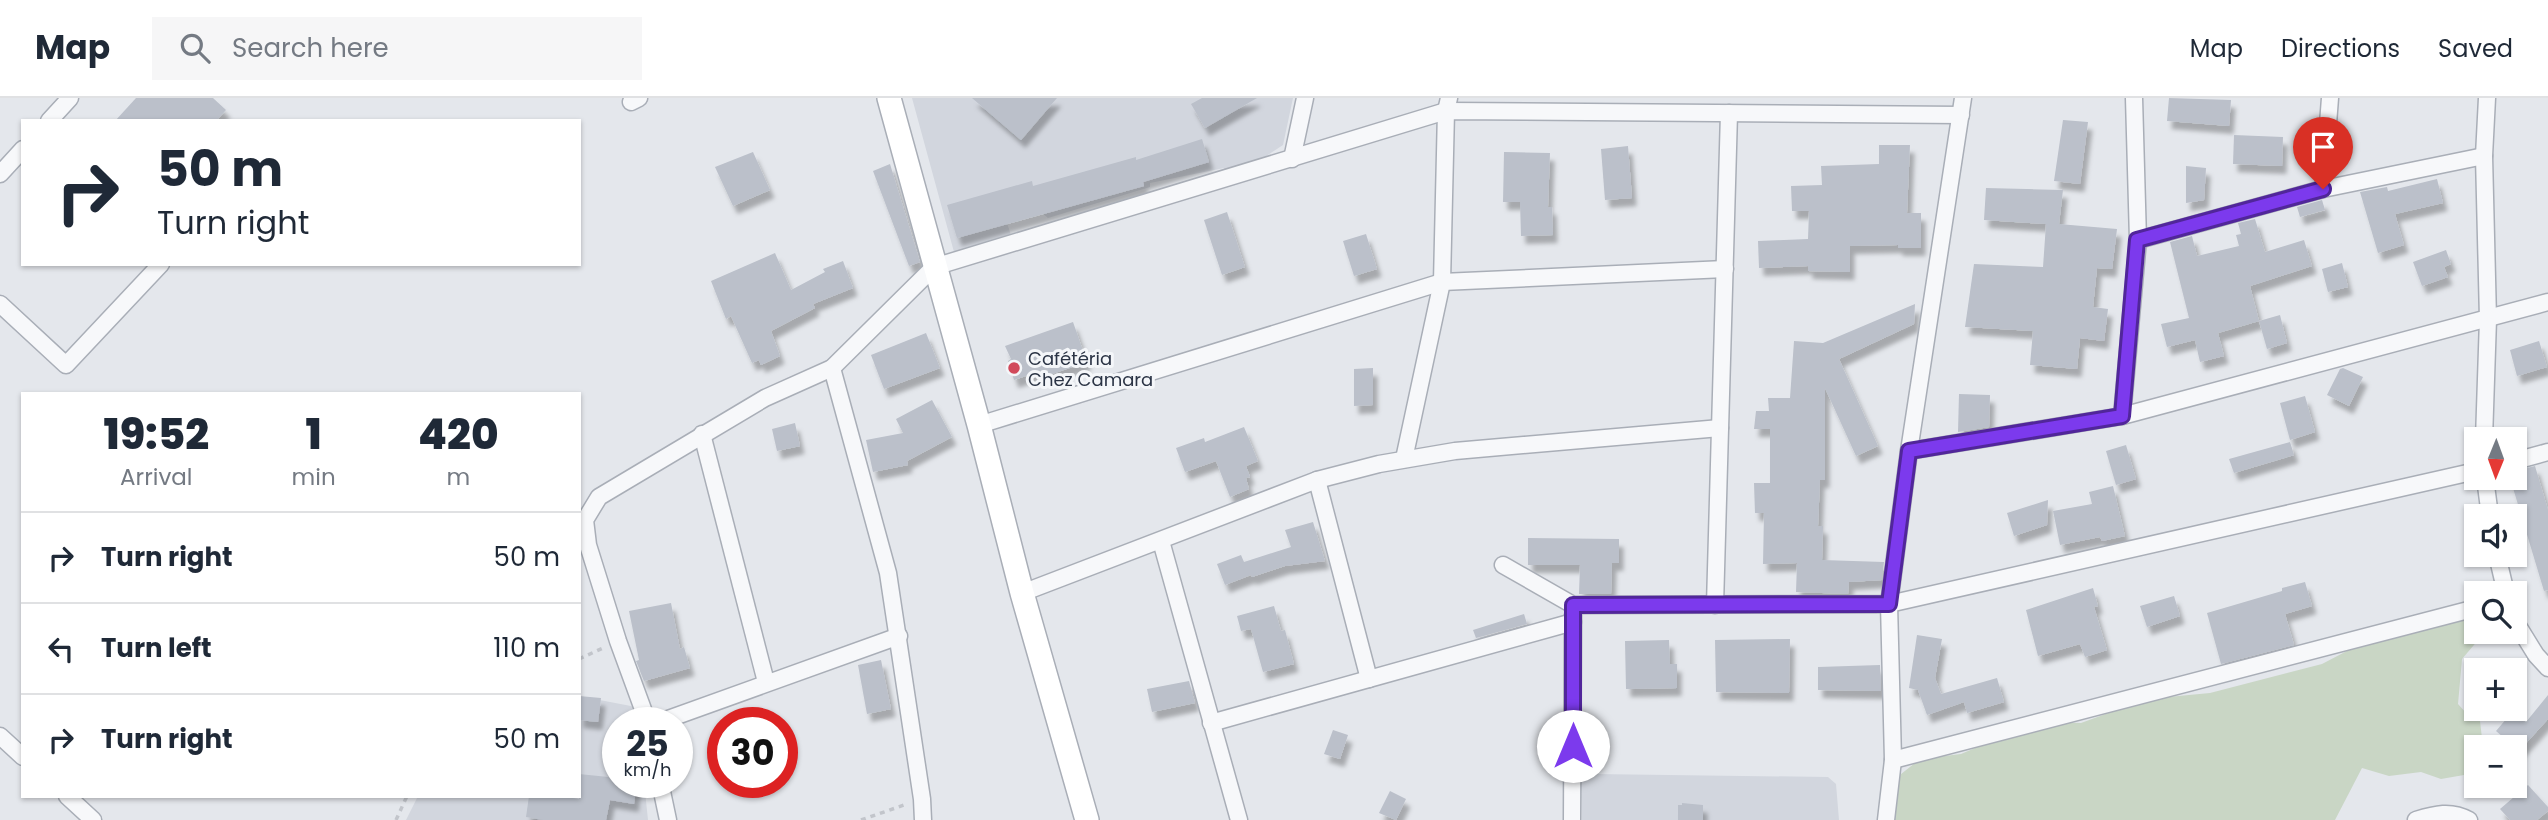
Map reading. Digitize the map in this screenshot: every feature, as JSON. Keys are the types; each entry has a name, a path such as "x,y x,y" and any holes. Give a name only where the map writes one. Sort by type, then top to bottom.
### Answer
{"street":[{"path":"51,119 70,98"},
{"path":"889,98 1022,593 1087,820"},
{"path":"1292,159 1305,98"},
{"path":"1886,820 1893,760 1889,604 1909,451 1963,98"},
{"path":"2122,416 2137,240 2134,98"},
{"path":"2323,189 2330,98"},
{"path":"2484,427 2488,319 2484,156 2487,98"},
{"path":"1404,459 1442,282 1447,105"},
{"path":"642,707 588,545 585,520 599,497 765,398 832,368 934,267 1292,159 1447,105 1729,113 1961,115"},
{"path":"1715,605 1729,113"},
{"path":"0,174 21,151"},
{"path":"2137,240 2323,189 2484,156"},
{"path":"0,304 66,365 159,266"},
{"path":"979,425 1442,282 1725,269"},
{"path":"1909,451 2122,416 2548,302"},
{"path":"832,368 888,573 923,820"},
{"path":"1022,593 1317,480 1404,459 1455,451 1720,428"},
{"path":"702,434 766,682"},
{"path":"2527,458 2548,452"},
{"path":"1503,565 1573,605 1889,604 2464,474"},
{"path":"1317,480 1369,680"},
{"path":"1161,541 1239,820"},
{"path":"1572,820 1573,605"},
{"path":"1893,760 2464,611"},
{"path":"1211,723 1573,622"},
{"path":"693,709 899,636"},
{"path":"2527,641 2548,668"},
{"path":"0,737 21,755"},
{"path":"68,798 93,820"},
{"path":"663,798 668,820"},
{"path":"2416,820 2434,814 2452,814 2469,820"}],"path":[{"path":"581,658 618,640"},
{"path":"396,820 406,798"},
{"path":"860,820 922,799"}],"shaded area":[{"path":"912,98 1293,98 1283,145 1240,173 1226,175 1224,168 1150,183 1150,187 1048,218 1042,213 1007,223 1011,235 954,252"},
{"path":"581,696 636,707 602,707 602,798 646,798 648,820 406,820 417,798 581,798"},
{"path":"1594,774 1828,777 1836,784 1839,820 1582,820 1581,782"}],"green space":[{"path":"2464,616 2464,644 2475,644 2462,659 2458,704 2464,711 2464,721 2480,721 2482,735 2464,735 2464,775 2441,779 2421,772 2389,776 2362,768 2335,820 1891,820 1891,782 1920,759 1961,754 2001,737 2025,734 2053,722 2081,723 2147,699 2210,693 2322,664 2366,641"}],"building":[{"path":"136,98 213,98 226,110 218,119 117,119"},
{"path":"972,98 1057,98 1021,140"},
{"path":"1202,98 1257,98 1205,128 1191,104"},
{"path":"2169,98 2231,100 2229,126 2167,121"},
{"path":"2063,120 2088,122 2080,184 2054,181"},
{"path":"2234,135 2283,137 2282,166 2233,164"},
{"path":"1202,139 1209,162 1143,182 1144,186 957,238 947,205 1032,181 1033,186 1136,157 1136,160"},
{"path":"1879,145 1910,145 1907,213 1921,213 1921,248 1898,248 1898,245 1850,246 1850,272 1808,271 1808,266 1759,268 1758,241 1808,239 1809,211 1792,211 1791,186 1822,185 1821,166 1879,164"},
{"path":"1628,146 1632,198 1605,200 1601,149"},
{"path":"753,152 770,190 733,206 715,167"},
{"path":"1504,152 1550,153 1548,207 1552,207 1553,235 1521,236 1520,202 1503,202"},
{"path":"890,164 920,262 909,266 873,171"},
{"path":"2186,166 2206,168 2204,200 2186,203"},
{"path":"2437,179 2443,203 2395,214 2404,245 2378,253 2360,192 2387,187 2388,191"},
{"path":"1986,188 2063,190 2059,224 2117,229 2112,269 2097,268 2093,307 2108,309 2104,341 2080,338 2077,369 2030,365 2033,331 1965,327 1974,264 2043,267 2046,224 1984,220"},
{"path":"2322,200 2325,210 2300,217 2297,207"},
{"path":"1227,212 1245,267 1222,275 1204,220"},
{"path":"2255,219 2265,252 2304,240 2312,266 2250,286 2259,321 2218,333 2224,356 2200,362 2195,340 2167,347 2161,324 2189,318 2170,242 2192,236 2197,256 2239,246 2236,235 2241,234 2238,223"},
{"path":"1366,234 1377,269 1354,276 1343,241"},
{"path":"2446,250 2451,264 2444,267 2448,277 2422,286 2413,262"},
{"path":"775,253 791,290 825,272 823,269 843,261 853,288 813,304 815,308 771,331 780,356 761,365 759,360 752,363 731,316 726,319 711,281"},
{"path":"2342,263 2348,287 2328,292 2322,269"},
{"path":"1915,304 1914,324 1839,359 1878,446 1856,456 1825,388 1825,480 1820,480 1818,526 1823,526 1822,560 1884,562 1882,580 1849,582 1848,594 1796,592 1797,563 1763,564 1764,513 1755,513 1754,483 1770,483 1770,429 1754,429 1756,411 1769,411 1768,398 1790,398 1794,341 1823,343"},
{"path":"2280,315 2287,343 2267,349 2259,321"},
{"path":"1073,322 1087,362 1049,375 1047,369 1014,380 1008,361 1011,359 1005,346"},
{"path":"926,333 940,368 884,389 871,355"},
{"path":"2539,341 2547,367 2517,376 2510,350"},
{"path":"1373,368 1373,405 1354,406 1354,369"},
{"path":"2343,368 2363,377 2349,406 2327,395"},
{"path":"1959,394 1990,395 1989,427 1958,432"},
{"path":"2305,396 2315,432 2290,440 2280,403"},
{"path":"932,400 952,437 907,461 908,465 873,472 866,440 903,433 896,419"},
{"path":"795,423 800,446 777,451 772,429"},
{"path":"1244,427 1258,461 1246,466 1250,477 1246,478 1249,489 1230,497 1216,461 1185,472 1176,448 1204,438 1205,442"},
{"path":"2290,442 2294,455 2234,473 2229,459"},
{"path":"2126,445 2136,479 2116,485 2106,451"},
{"path":"2535,466 2548,510 2548,590 2544,591 2527,534 2527,504 2518,504 2514,490 2527,490 2527,468"},
{"path":"2113,486 2125,536 2102,541 2100,537 2060,545 2053,511 2092,504 2089,492"},
{"path":"2048,500 2047,525 2014,536 2007,513"},
{"path":"1313,522 1325,561 1285,566 1225,585 1217,564 1241,555 1244,562 1291,547 1285,530"},
{"path":"1528,538 1619,539 1619,563 1612,563 1611,594 1579,594 1580,565 1528,565"},
{"path":"2305,582 2312,606 2285,614 2294,645 2221,664 2207,613"},
{"path":"2093,588 2098,606 2094,607 2107,650 2085,657 2080,644 2038,656 2026,610"},
{"path":"2174,596 2180,616 2147,627 2140,606"},
{"path":"671,603 680,649 684,647 690,668 644,681 636,661 639,660 629,611"},
{"path":"1274,606 1281,631 1285,630 1294,664 1263,672 1251,629 1241,631 1237,616"},
{"path":"1524,614 1527,624 1476,638 1473,630"},
{"path":"1917,635 1942,639 1935,678 1941,694 1997,678 2004,702 1967,713 1964,702 1927,715 1918,690 1909,688"},
{"path":"1790,639 1789,693 1716,692 1715,640"},
{"path":"1669,640 1670,664 1677,664 1677,688 1626,689 1625,641"},
{"path":"881,660 891,709 867,714 858,665"},
{"path":"1880,665 1881,691 1818,690 1818,667"},
{"path":"1189,681 1195,703 1152,712 1147,689"},
{"path":"2548,695 2548,719 2527,742 2527,735 2501,735 2496,731 2504,721 2527,721"},
{"path":"581,696 601,698 598,722 581,720"},
{"path":"1333,730 1348,735 1340,759 1324,754"},
{"path":"581,774 602,776 602,798 635,798 634,804 610,800 606,820 543,820 526,817 529,798 581,798"},
{"path":"2527,786 2548,807 2548,811 2537,820 2510,820 2500,809 2513,798 2527,798"},
{"path":"1390,791 1406,799 1396,820 1379,813"},
{"path":"1678,805 1703,805 1703,820 1678,820"}],"place":[{"name":"Cafétéria Chez Camara","path":"1014,368"}],"route":[{"path":"1573,746 1573,605 1889,604 1909,451 2122,416 2137,240 2323,189"}]}
